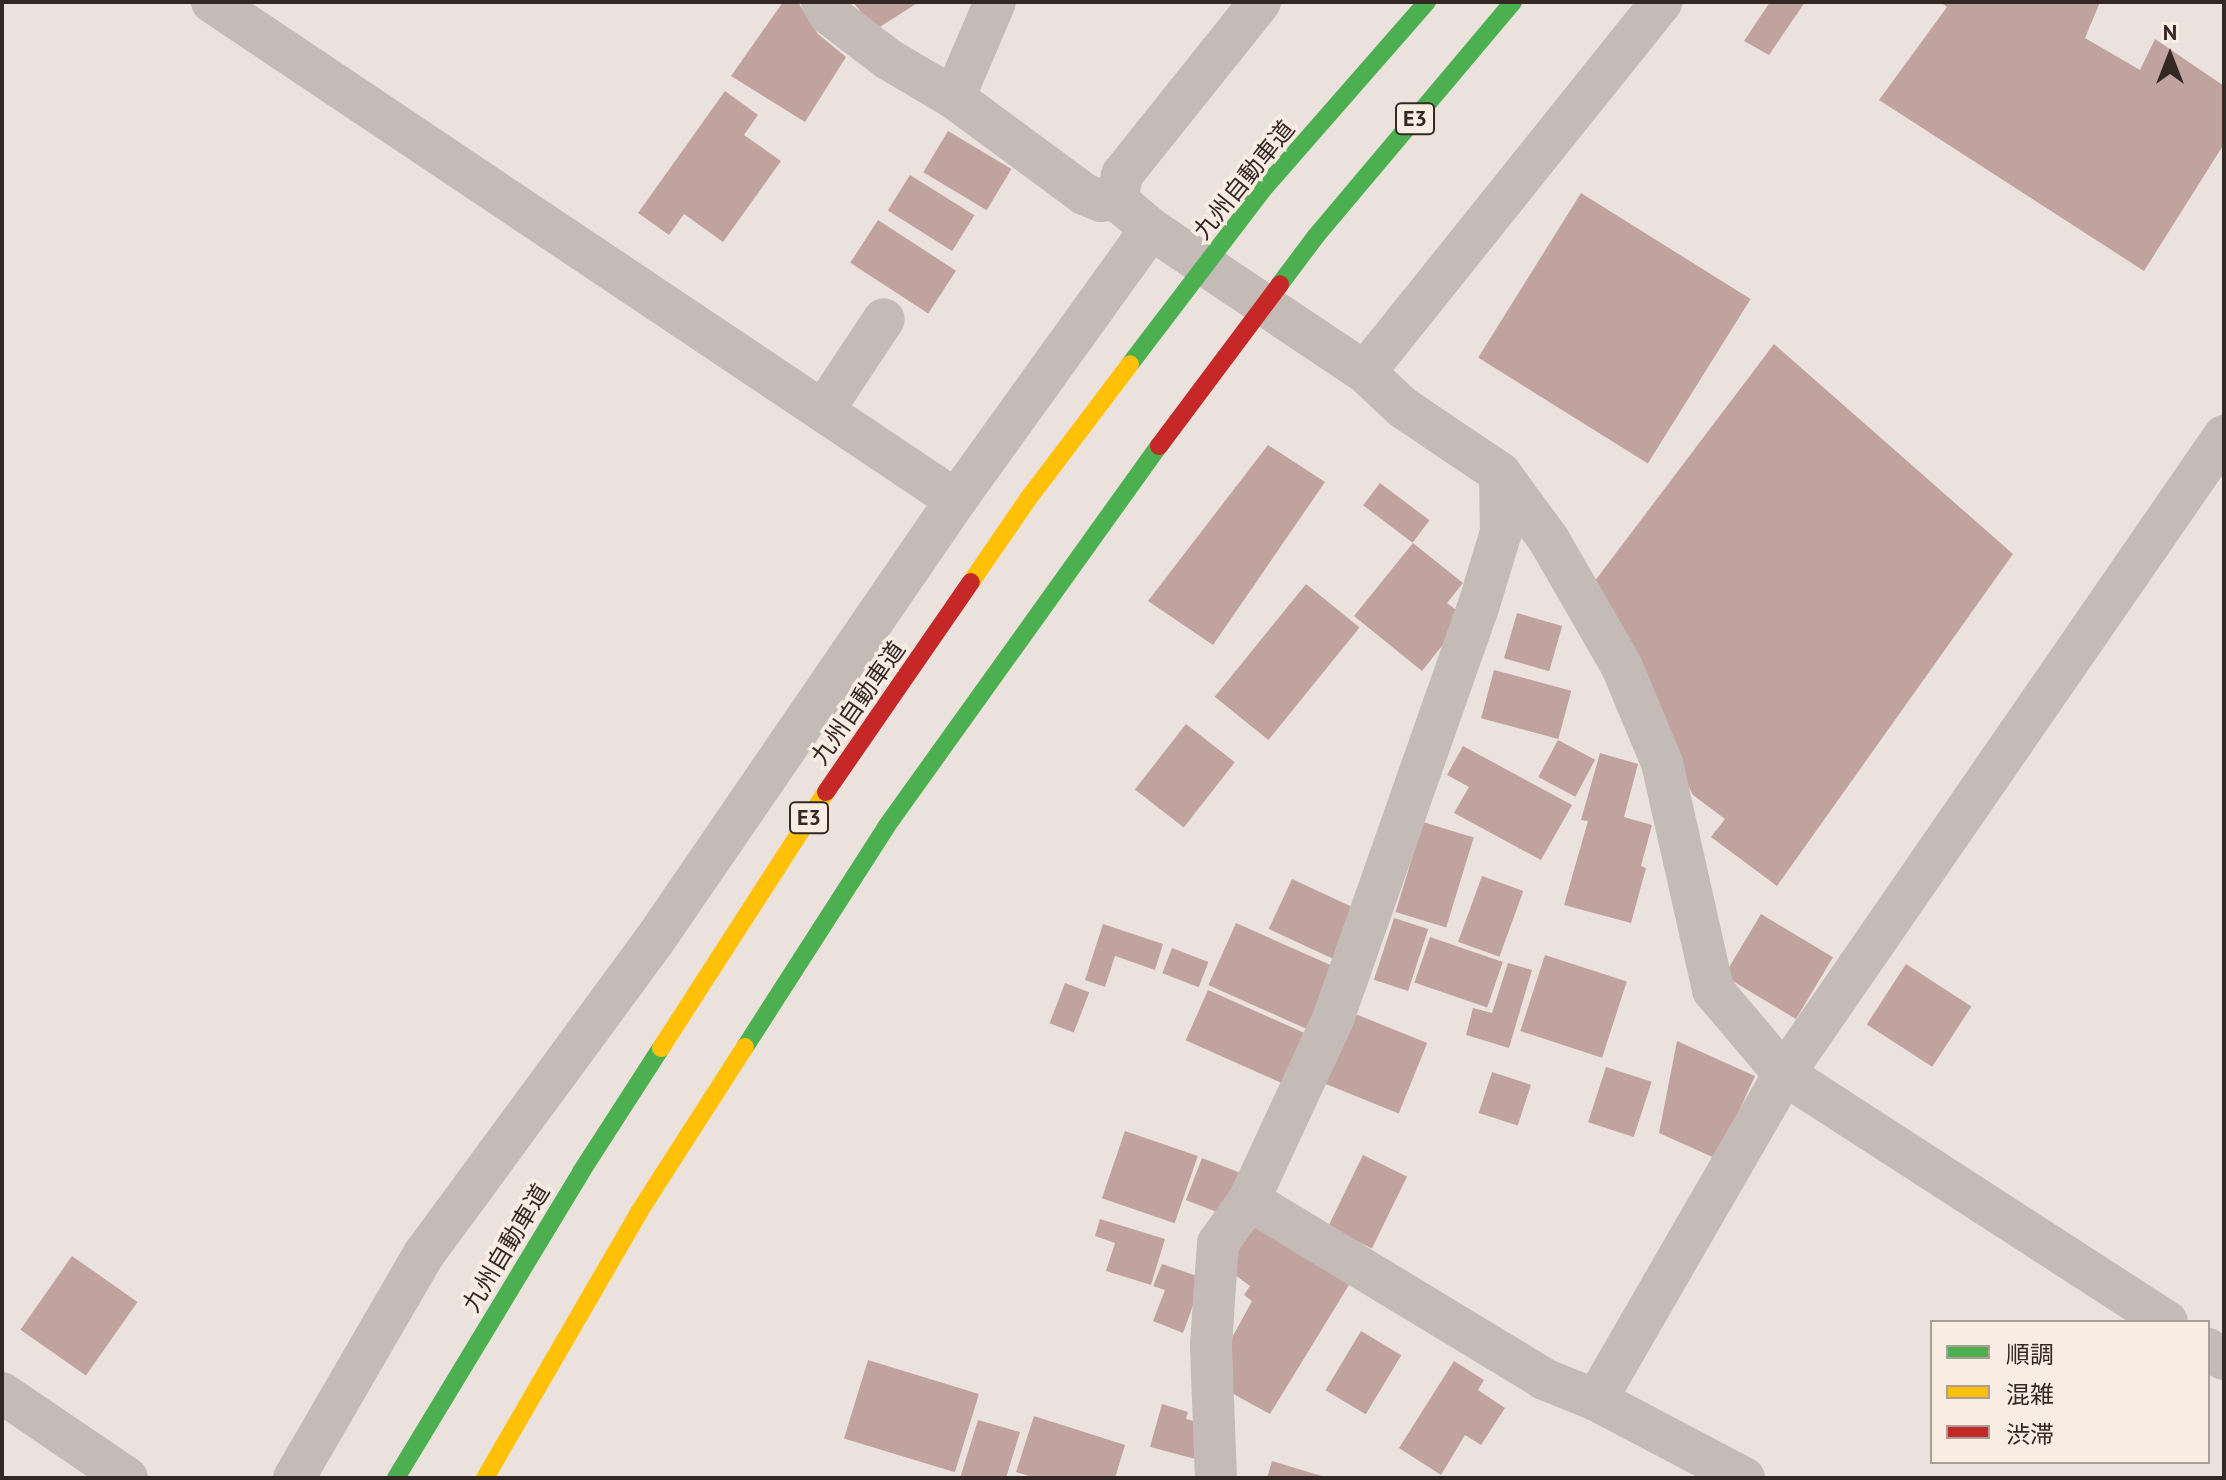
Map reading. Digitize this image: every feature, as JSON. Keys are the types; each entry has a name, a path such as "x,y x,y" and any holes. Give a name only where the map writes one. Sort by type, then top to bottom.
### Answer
{"highway":[{"name":"九州自動車道","path":"396,1478 581,1172 828,789 1028,499 1265,187 1427,2"},
{"name":"E3","path":"485,1478 639,1212 886,827 1091,536 1316,236 1513,2"}],"street":[{"path":"212,2 956,500"},
{"path":"822,2 829,14 888,59 954,98 1084,194 1101,201 1117,200 1151,229 1365,372 1402,407 1500,473 1549,540 1622,667 1662,763 1713,990 1784,1074 2164,1320"},
{"path":"954,98 995,2"},
{"path":"1117,200 1122,175 1260,2"},
{"path":"1365,372 1661,2"},
{"path":"294,1478 424,1254 654,941 956,500 1151,229"},
{"path":"823,411 884,319"},
{"path":"1596,1400 1784,1074 2224,436"},
{"path":"1216,1478 1211,1345 1218,1243 1249,1200 1333,1019 1473,624 1501,532 1500,473"},
{"path":"1249,1200 1544,1379 1596,1400 1744,1478"},
{"path":"2,1393 127,1478"}],"building":[{"path":"783,2 798,2 818,34 846,57 805,122 731,76"},
{"path":"853,2 919,2 875,30"},
{"path":"1770,2 1805,2 1769,55 1744,41"},
{"path":"1940,2 2100,2 2085,38 2140,70 2155,39 2224,86 2224,144 2144,271 1879,100 1947,7"},
{"path":"725,91 758,115 744,135 781,161 723,242 684,214 669,235 638,213"},
{"path":"948,131 1011,169 987,210 923,172"},
{"path":"910,175 974,215 952,251 888,211"},
{"path":"1581,193 1751,299 1648,464 1478,358"},
{"path":"878,220 956,271 928,313 850,263"},
{"path":"1774,344 2013,554 1777,886 1711,837 1725,819 1693,795 1588,590"},
{"path":"1268,445 1325,482 1213,645 1148,601"},
{"path":"1380,483 1430,520 1413,543 1363,505"},
{"path":"1413,543 1463,583 1447,603 1465,617 1422,671 1354,616"},
{"path":"1306,584 1360,627 1268,740 1215,697"},
{"path":"1517,613 1562,626 1549,671 1504,658"},
{"path":"1494,670 1571,691 1558,739 1481,718"},
{"path":"1186,724 1235,762 1184,828 1135,789"},
{"path":"1558,740 1595,760 1575,797 1538,777"},
{"path":"1463,746 1572,805 1541,860 1454,813 1469,787 1447,775"},
{"path":"1600,753 1638,764 1624,817 1652,825 1641,866 1646,868 1631,923 1564,905 1588,821 1581,820"},
{"path":"1423,822 1474,837 1446,927 1396,912"},
{"path":"1482,876 1523,891 1499,957 1458,942"},
{"path":"1292,879 1361,911 1338,961 1269,929"},
{"path":"1761,914 1833,957 1796,1019 1724,976"},
{"path":"1394,918 1428,929 1408,991 1374,980"},
{"path":"1236,923 1336,967 1308,1029 1208,985"},
{"path":"1103,924 1163,944 1155,970 1115,956 1105,987 1085,980"},
{"path":"1430,937 1503,962 1487,1007 1414,982"},
{"path":"1172,948 1208,962 1199,987 1162,973"},
{"path":"1545,955 1627,982 1602,1058 1520,1031"},
{"path":"1508,963 1532,970 1509,1048 1466,1035 1473,1008 1492,1013"},
{"path":"1906,964 1971,1006 1932,1067 1867,1024"},
{"path":"1065,983 1089,992 1074,1032 1050,1023"},
{"path":"1208,990 1304,1033 1282,1083 1186,1040"},
{"path":"1353,1013 1427,1043 1399,1113 1325,1083"},
{"path":"1677,1041 1755,1076 1717,1159 1659,1133"},
{"path":"1606,1067 1652,1082 1634,1137 1588,1122"},
{"path":"1492,1072 1531,1085 1518,1126 1479,1113"},
{"path":"1125,1131 1198,1156 1175,1223 1102,1198"},
{"path":"1363,1155 1407,1176 1372,1248 1328,1227"},
{"path":"1202,1158 1244,1174 1228,1216 1186,1200"},
{"path":"1261,1214 1352,1280 1270,1414 1226,1390 1228,1345 1252,1301 1244,1295 1250,1286 1223,1266"},
{"path":"1100,1219 1165,1239 1151,1285 1106,1271 1115,1243 1095,1236"},
{"path":"72,1256 138,1302 86,1376 20,1330"},
{"path":"1162,1264 1203,1278 1183,1333 1153,1321 1165,1290 1153,1286"},
{"path":"1361,1331 1401,1355 1366,1414 1325,1390"},
{"path":"868,1360 979,1394 955,1472 844,1438"},
{"path":"1454,1361 1484,1380 1478,1390 1505,1408 1481,1445 1465,1435 1441,1475 1399,1448"},
{"path":"1162,1404 1188,1412 1186,1419 1216,1427 1207,1462 1150,1447"},
{"path":"1034,1416 1125,1445 1115,1478 1036,1478 1016,1472"},
{"path":"978,1420 1020,1432 1006,1478 960,1478"},
{"path":"1272,1461 1325,1477 1267,1478"}],"traffic: fast":[{"path":"1130,364 1265,187 1427,2"},
{"path":"1280,284 1316,236 1513,2"},
{"path":"745,1047 886,827 1159,446"},
{"path":"396,1478 581,1172 661,1048"}],"traffic: slow":[{"path":"971,582 1028,499 1130,364"},
{"path":"661,1048 826,792"},
{"path":"485,1478 639,1212 745,1047"}],"traffic: jam":[{"path":"1159,446 1280,284"},
{"path":"826,792 971,582"}]}
